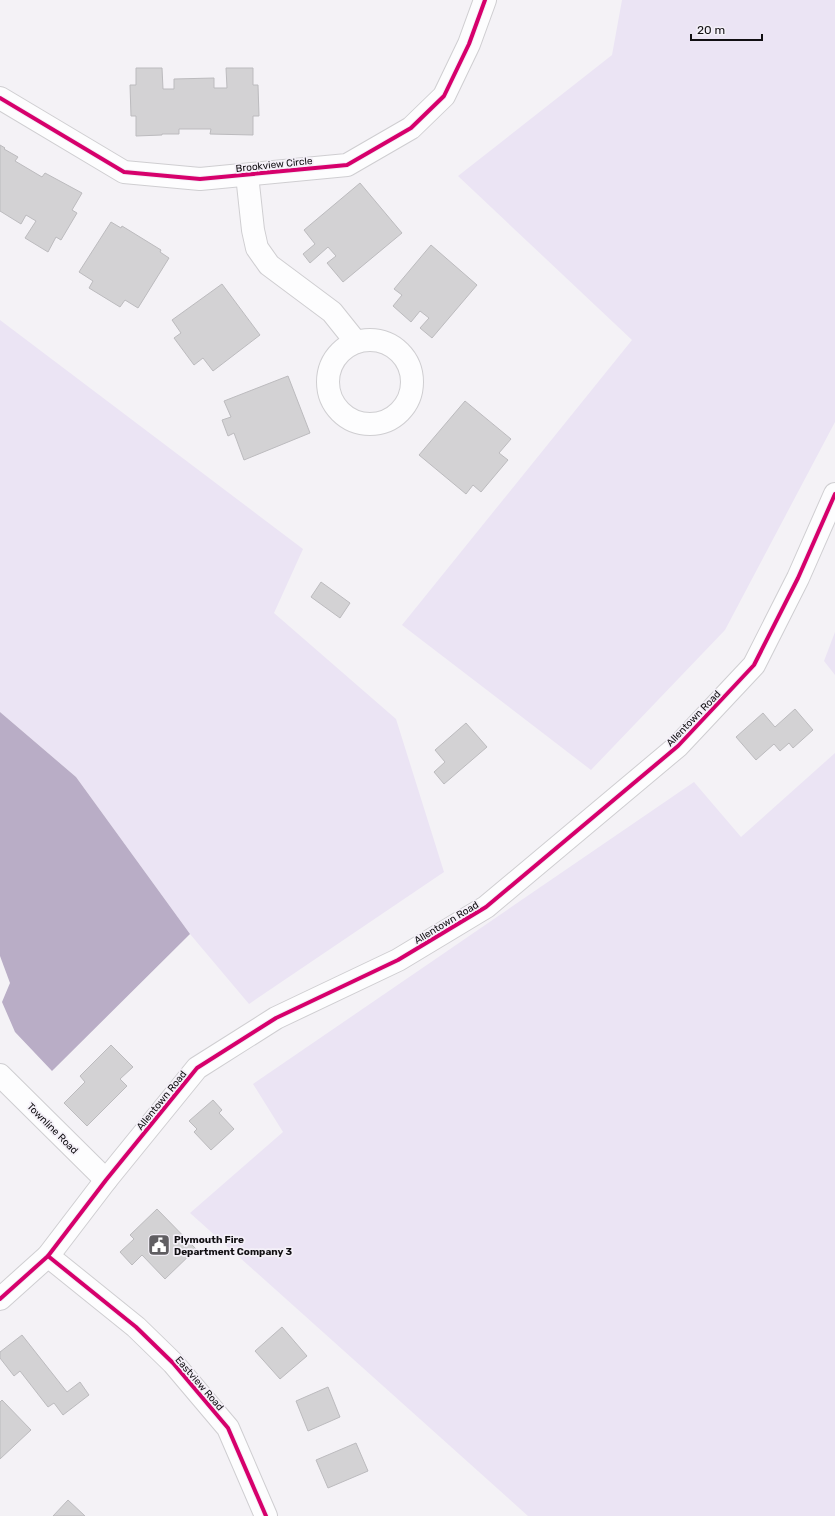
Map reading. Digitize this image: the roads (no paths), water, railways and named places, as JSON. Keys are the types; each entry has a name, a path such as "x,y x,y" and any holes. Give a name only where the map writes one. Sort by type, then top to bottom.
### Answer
{"street":[{"name":"Brookview Circle","path":"0,98 124,172 200,180 347,165 410,128 444,96 469,44 485,0"},
{"path":"247,175 253,230 258,248 269,265 332,312 356,342"},
{"name":"Allentown Road","path":"0,1299 48,1256 106,1180 197,1068 276,1018 398,960 486,907 678,746 754,665 798,578 835,494"},
{"name":"Townline Road","path":"0,1075 106,1180"},
{"name":"Eastview Road","path":"48,1256 142,1332 173,1363 228,1428 266,1516"}],"place":[{"name":"Plymouth Fire Department Company 3","path":"159,1245"}]}
